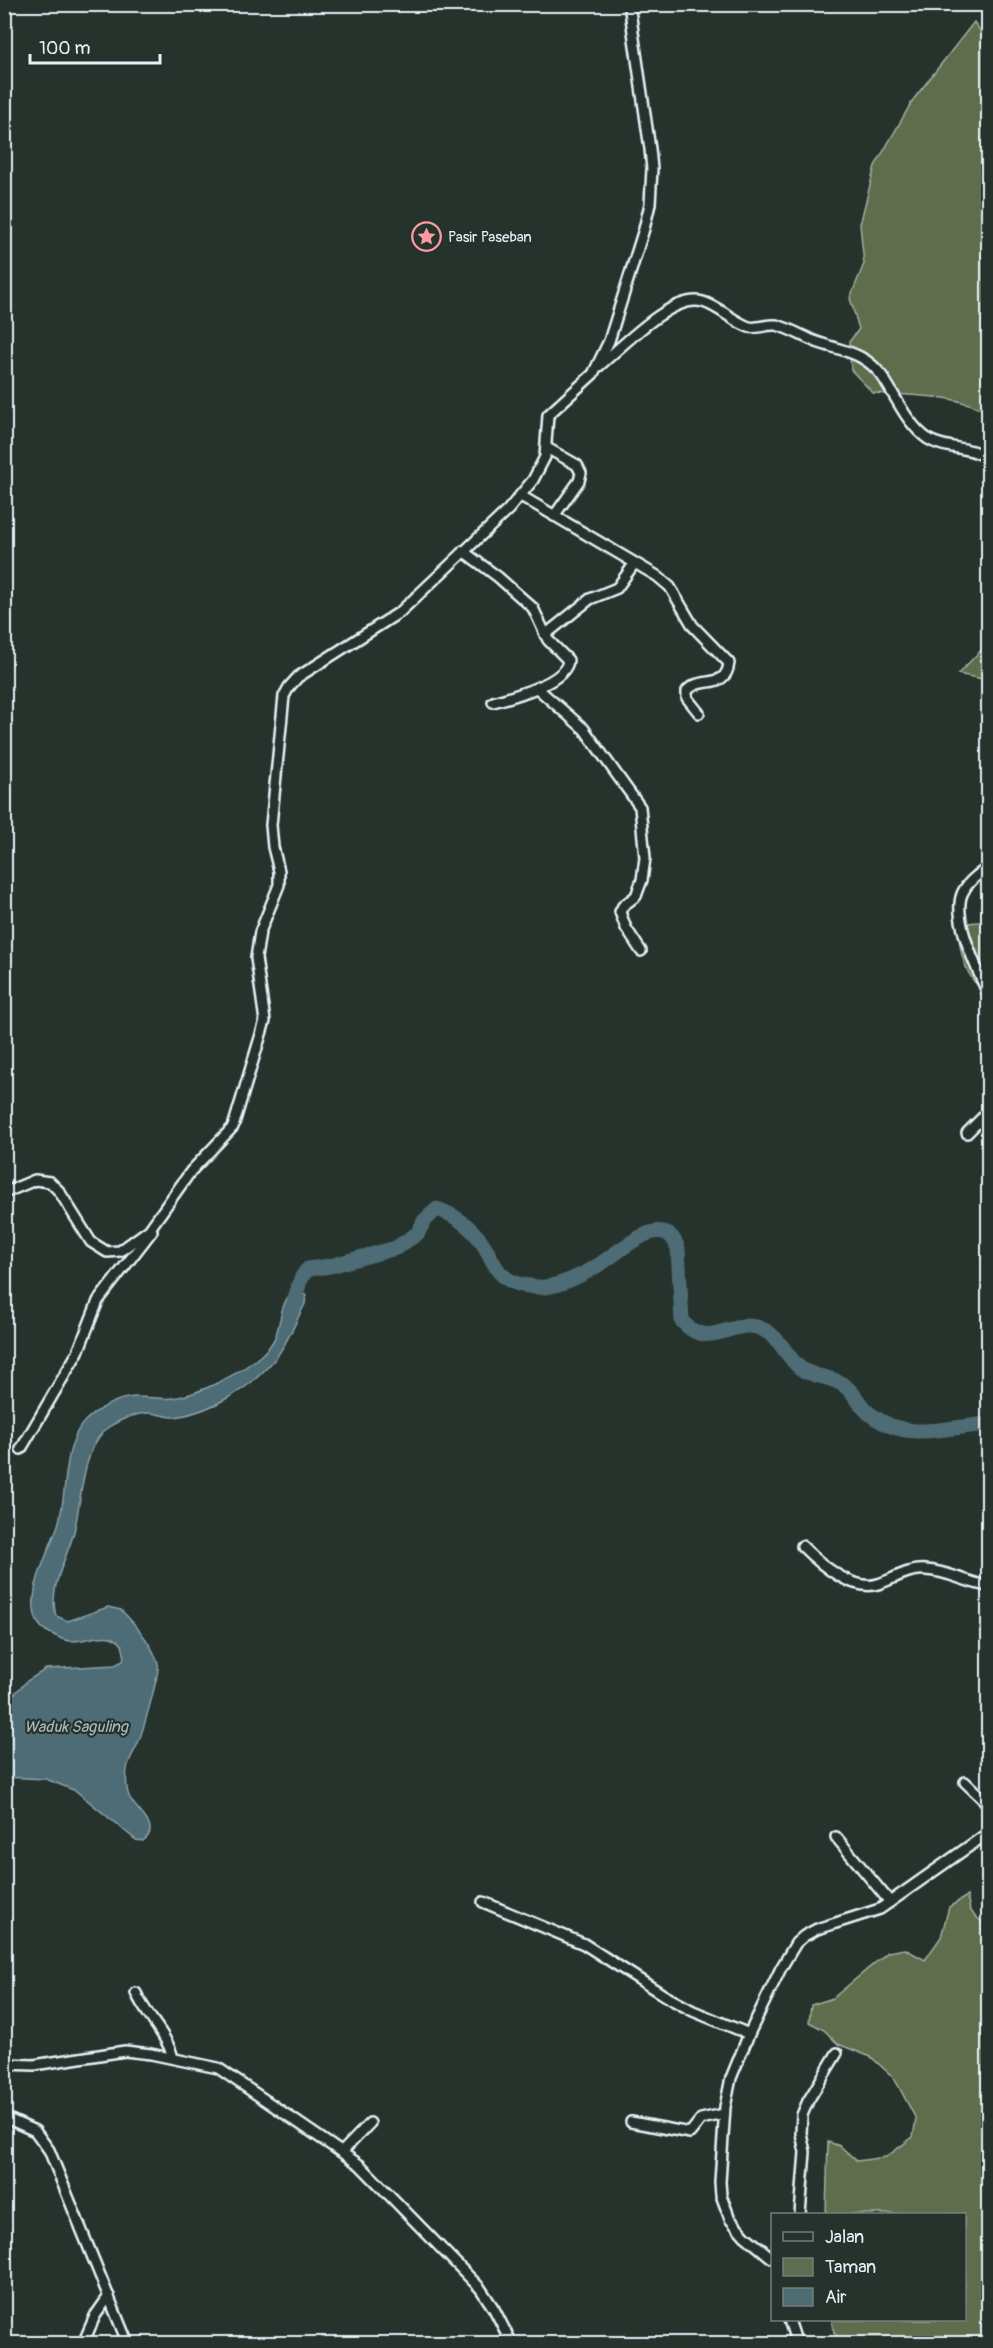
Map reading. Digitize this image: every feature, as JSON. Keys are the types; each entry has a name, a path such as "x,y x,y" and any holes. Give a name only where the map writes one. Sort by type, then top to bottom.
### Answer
{"street":[{"path":"597,368 617,317 650,204 652,169 650,149 628,4"},
{"path":"21,1449 78,1352 98,1301 145,1242 191,1171 233,1127 264,1028 265,1015 257,968 257,950 262,926 279,885 279,871 271,825 281,718 286,692 298,678 400,612 521,496 543,464 547,448 546,421 549,413 583,385 597,368 669,309 688,301 698,301 713,306 749,327 776,325 813,341 858,355 877,370 915,428 922,434 932,441 971,449 988,458"},
{"path":"547,448 576,465 581,473 579,481 554,516"},
{"path":"521,496 670,587 693,626 729,661 728,669 720,679 694,684 687,691 687,698 699,713"},
{"path":"463,551 530,605 551,645 567,658 568,663 561,673 537,688 493,702"},
{"path":"545,635 590,599 617,588 634,564"},
{"path":"537,688 584,729 640,807 645,858 642,880 638,894 623,906 620,912 626,928 641,951"},
{"path":"988,868 967,886 960,905 961,922 988,994"},
{"path":"967,1132 988,1112"},
{"path":"4,1192 35,1180 50,1182 59,1191 86,1237 95,1246 107,1252 126,1248 157,1221"},
{"path":"802,1546 830,1571 864,1585 877,1585 910,1571 926,1570 988,1586"},
{"path":"965,1782 988,1804"},
{"path":"771,2257 737,2228 725,2208 720,2182 724,2114 731,2078 749,2034 781,1968 800,1939 817,1929 876,1911 988,1833"},
{"path":"836,1837 890,1902"},
{"path":"483,1902 584,1944 665,1996 693,2011 749,2034"},
{"path":"136,1993 147,2016 166,2040 173,2058"},
{"path":"4,2064 34,2065 125,2051 173,2058 221,2070 342,2151 370,2175 473,2280 494,2309 512,2343"},
{"path":"800,2213 805,2152 801,2133 802,2115 837,2053"},
{"path":"631,2122 690,2133 701,2119 724,2114"},
{"path":"4,2117 35,2131 49,2150 128,2343"},
{"path":"342,2151 370,2123"},
{"path":"85,2339 95,2316 109,2296"},
{"path":"790,2321 797,2343"}],"green space":[{"path":"974,22 988,42 988,413 948,399 873,393 851,370 849,342 859,329 850,298 864,264 860,224 875,166 913,100"},
{"path":"988,643 988,675 982,679 958,674"},
{"path":"988,921 988,994 973,980 964,963 958,924"},
{"path":"967,1896 970,1910 988,1929 988,2343 843,2343 834,2333 832,2321 966,2321 966,2213 826,2213 828,2142 840,2146 857,2161 886,2157 913,2137 916,2119 894,2078 871,2057 838,2044 824,2030 809,2022 811,2005 833,1998 888,1952 905,1949 925,1960 941,1937 949,1907"}],"water":[{"name":"Waduk Saguling","path":"295,1291 306,1295 305,1304 287,1341 265,1370 254,1380 230,1397 203,1410 176,1417 143,1413 118,1422 107,1428 96,1441 86,1466 74,1532 59,1573 54,1605 56,1616 68,1621 108,1607 121,1610 143,1635 158,1663 157,1677 147,1715 127,1769 129,1796 146,1818 150,1830 143,1841 136,1840 76,1791 46,1779 5,1777 5,1703 27,1681 46,1669 115,1665 123,1661 122,1645 117,1640 111,1637 98,1637 78,1641 63,1640 41,1626 34,1610 36,1585 61,1514 69,1454 81,1425 103,1407 130,1397 166,1399 183,1396 213,1385 251,1363 273,1341 284,1304 290,1294"}],"waterway":[{"path":"292,1310 299,1283 308,1269 330,1266 396,1248 418,1233 424,1221 437,1209 467,1225 481,1241 499,1272 510,1281 535,1287 552,1286 574,1278 642,1236 653,1232 663,1232 672,1237 678,1249 682,1321 692,1330 702,1334 712,1334 741,1327 751,1326 762,1329 778,1341 800,1368 811,1374 841,1383 870,1414 898,1428 927,1431 988,1424"}],"place":[{"name":"Pasir Paseban","path":"427,237"}]}
